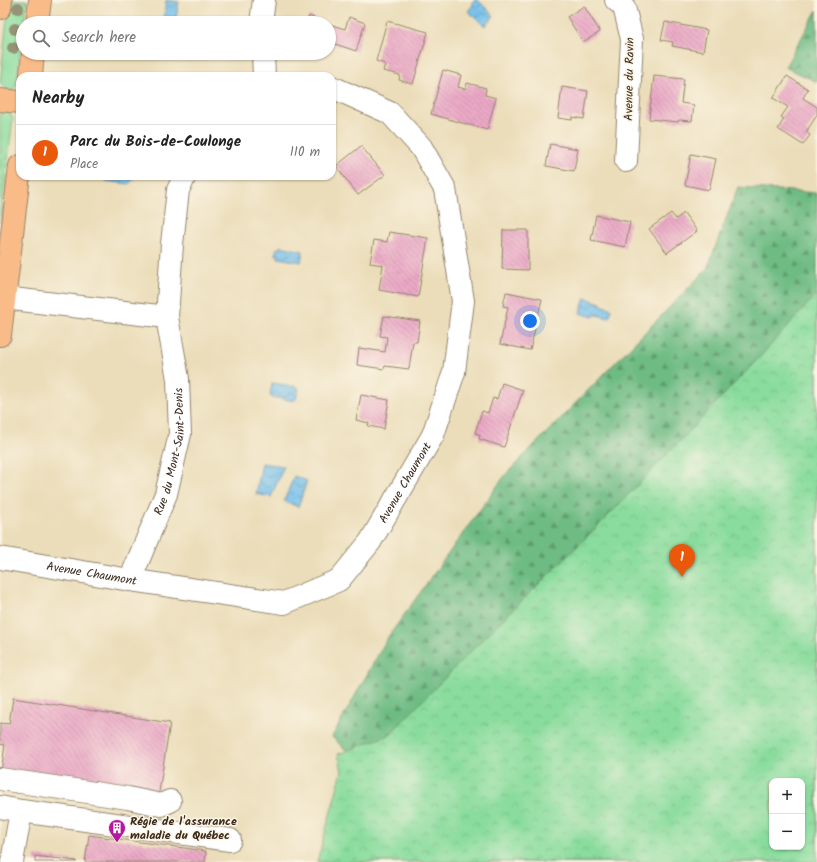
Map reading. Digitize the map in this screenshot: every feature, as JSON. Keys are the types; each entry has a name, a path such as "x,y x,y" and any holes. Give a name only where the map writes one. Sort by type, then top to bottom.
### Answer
{"main road":[{"path":"0,8 1,0"},
{"path":"38,16 40,0"},
{"path":"31,72 32,60"},
{"path":"0,100 16,102"},
{"path":"0,335 18,180"}],"street":[{"path":"262,16 264,0"},
{"name":"Avenue du Ravin","path":"616,0 624,7 632,39 626,161"},
{"path":"263,60 264,72"},
{"name":"Avenue Chaumont","path":"0,558 130,580 284,603 339,580 370,542 433,435 454,372 462,301 445,189 421,147 390,113 336,89"},
{"name":"Rue du Mont-Saint-Denis","path":"130,580 166,494 180,434 178,379 167,318 172,244 178,190 183,180"},
{"path":"4,298 167,318"},
{"path":"0,779 161,804 170,801"},
{"path":"0,807 21,812 230,840"},
{"path":"12,862 21,812"}],"green space":[{"path":"9,0 27,0 25,16 16,16 16,60 19,60 18,72 16,72 16,86 11,91 4,88 0,82"},
{"path":"817,10 817,82 785,67"},
{"path":"4,111 9,113 13,118 0,223 0,113"},
{"path":"738,187 817,193 817,862 323,862 350,754 332,737 388,637 506,474 707,269"},
{"path":"817,294 817,862 317,862 342,771 338,754 389,735 485,637 607,517 758,359"}],"water":[{"path":"166,0 179,2 176,16 164,16"},
{"path":"474,0 478,0 494,16 485,26 468,11 473,5 472,2"},
{"path":"106,180 133,180 129,184"},
{"path":"280,246 303,251 301,262 278,258 278,255 275,254 277,248 280,249"},
{"path":"585,298 601,303 601,305 612,309 609,318 596,315 593,317 580,313"},
{"path":"274,383 297,387 299,389 296,399 294,401 271,397 272,384"},
{"path":"262,463 284,466 271,497 256,494"},
{"path":"294,476 307,481 298,507 284,501"}],"building":[{"path":"584,6 600,32 583,42 567,17"},
{"path":"349,17 365,23 356,51 336,44 336,26 345,29"},
{"path":"387,21 428,32 413,84 399,80 400,75 383,71 385,64 376,61"},
{"path":"665,22 707,30 703,52 672,46 673,42 661,40"},
{"path":"443,70 461,75 458,87 465,89 467,83 486,88 485,95 496,98 487,130 431,114"},
{"path":"654,76 684,79 681,103 694,105 692,121 679,120 678,122 649,119"},
{"path":"787,76 808,89 803,98 817,107 817,115 806,132 810,135 803,145 778,129 784,119 781,117 788,107 773,98"},
{"path":"562,87 588,91 584,119 572,117 572,120 558,118"},
{"path":"550,144 578,149 574,171 546,166"},
{"path":"361,146 385,175 358,195 336,166"},
{"path":"691,154 716,159 709,190 685,185"},
{"path":"671,213 676,219 684,213 697,231 667,253 649,229"},
{"path":"596,215 630,222 625,247 591,240"},
{"path":"503,230 528,230 528,270 502,269"},
{"path":"389,232 428,238 418,297 379,290 383,265 370,263 374,240 387,242"},
{"path":"506,292 542,299 530,350 500,344 508,307 503,306"},
{"path":"384,316 420,321 417,342 413,342 409,369 385,366 384,369 357,365 359,348 385,352 387,337 380,336"},
{"path":"502,383 523,390 504,447 479,439 480,435 475,433 482,411 488,413 493,398 497,399"},
{"path":"361,395 389,400 384,429 368,426 369,423 356,420"},
{"path":"13,698 170,723 158,798 1,772 5,745 0,744 0,723 9,724"},
{"name":"Régie de l'assurance maladie du Québec","path":"89,835 206,851 205,862 85,862"},
{"path":"35,856 77,861 35,862"}],"place":[{"name":"Parc du Bois-de-Coulonge","path":"682,577"},
{"name":"Régie de l'assurance maladie du Québec","path":"117,843"}]}
